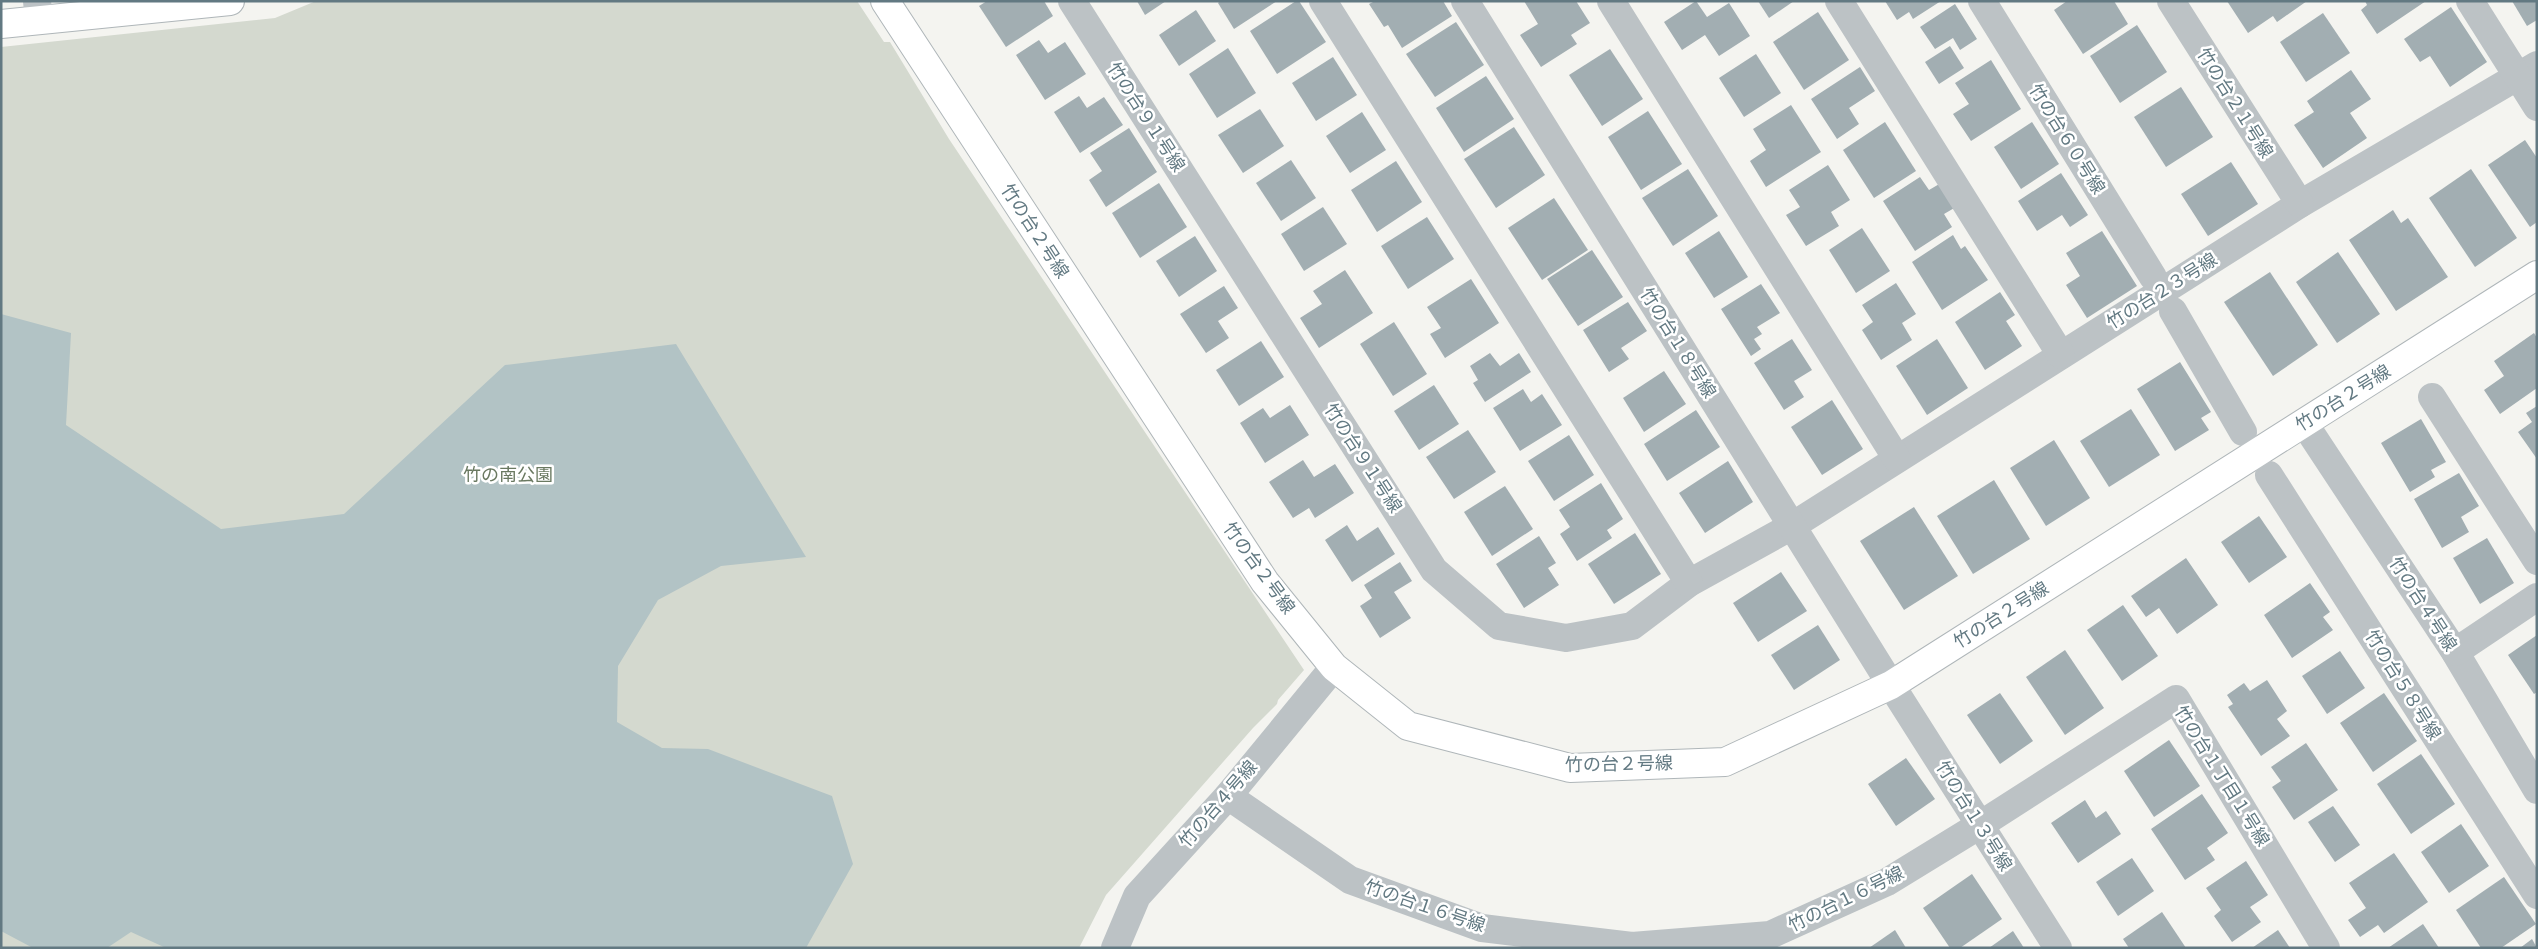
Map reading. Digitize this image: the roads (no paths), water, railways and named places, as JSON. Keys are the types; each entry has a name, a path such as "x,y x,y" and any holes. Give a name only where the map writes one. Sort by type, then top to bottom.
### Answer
{"street":[{"path":"1,24 38,11 230,1"},
{"name":"竹の台２号線","path":"885,1 1265,582 1334,667 1408,726 1570,768 1725,762 1891,685 2537,274"},
{"name":"竹の台９１号線","path":"1072,1 1434,570 1499,626 1566,638 1632,626 1689,583 1792,526"},
{"path":"1323,1 1689,583"},
{"name":"竹の台１８号線","path":"1465,1 1891,685"},
{"path":"1611,1 1897,459"},
{"path":"1839,1 2061,355"},
{"name":"竹の台６０号線","path":"1982,1 2153,277"},
{"name":"竹の台２１号線","path":"2171,1 2300,204"},
{"path":"2470,1 2527,71 2537,107"},
{"name":"竹の台２３号線","path":"1792,526 2300,204 2527,71"},
{"path":"2173,311 2243,432"},
{"path":"2432,397 2537,561"},
{"name":"竹の台４号線","path":"2304,423 2455,652 2537,790"},
{"name":"竹の台５８号線","path":"2270,475 2537,895"},
{"path":"2455,652 2537,597"},
{"name":"竹の台４号線","path":"1114,948 1137,896 1228,796 1334,667"},
{"name":"竹の台１３号線","path":"1891,685 2058,948"},
{"name":"竹の台１丁目１号線","path":"1980,826 2176,699 2326,948"},
{"name":"竹の台１６号線","path":"1228,796 1350,880 1488,938 1632,946 1774,941 1887,882 1980,826"}],"park label":[{"name":"竹の南公園","path":"508,475"}]}
